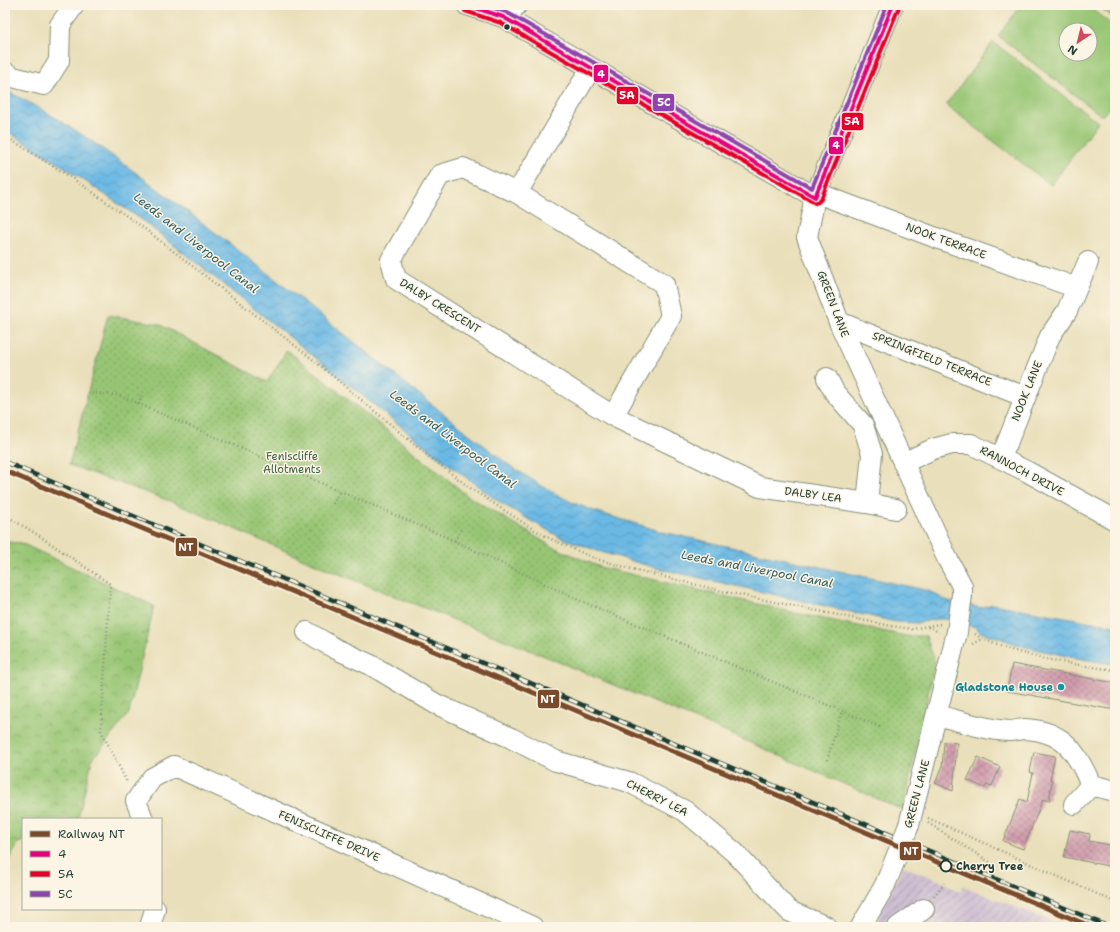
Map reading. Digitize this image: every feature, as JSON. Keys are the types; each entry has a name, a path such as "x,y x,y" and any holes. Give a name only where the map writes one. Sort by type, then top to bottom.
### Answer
{"street":[{"path":"5,72 13,77 44,85 59,61 60,24 74,5"},
{"path":"467,5 510,11 591,68 815,198"},
{"name":"GREEN LANE","path":"861,927 885,885 912,817 952,653 953,630 962,595 962,586 947,558 838,322 807,237 815,198 888,6"},
{"path":"517,193 591,68"},
{"name":"DALBY CRESCENT","path":"613,416 671,316 664,284 517,193 463,168 440,175 391,260 396,279 613,416 760,487"},
{"name":"NOOK TERRACE","path":"815,198 826,196 942,240 1077,288"},
{"name":"NOOK LANE","path":"1000,458 1050,336 1067,311 1088,262"},
{"name":"SPRINGFIELD TERRACE","path":"838,322 1024,397"},
{"path":"827,378 835,393 863,425 872,454 867,503"},
{"name":"RANNOCH DRIVE","path":"903,463 933,449 952,444 971,444 1115,520"},
{"name":"DALBY LEA","path":"760,487 867,503 896,509"},
{"name":"CHERRY LEA","path":"307,632 336,649 371,665 436,704 511,738 556,761 629,782 685,811 734,852 786,919 827,927"},
{"path":"937,715 1002,729 1040,731 1056,737 1072,750 1082,764 1091,785"},
{"name":"FENISCLIFFE DRIVE","path":"140,810 152,778 174,766 533,927"},
{"path":"1091,785 1115,791"},
{"path":"1074,804 1091,785"},
{"path":"898,927 924,909"},
{"path":"150,927 155,910"}],"path":[{"path":"5,136 69,176 141,226 311,358 432,459 473,490 545,536 596,559 726,592 891,626 912,629 928,627 953,630 1036,656 1115,670"},
{"path":"139,404 143,390"},
{"path":"88,393 118,395 455,541 581,601 880,727"},
{"path":"333,504 340,491"},
{"path":"5,515 38,535 110,584 101,730 140,810"},
{"path":"455,541 462,528"},
{"path":"928,627 953,630"},
{"path":"974,643 983,639"},
{"path":"827,760 842,711"},
{"path":"912,817 991,863 994,867"},
{"path":"912,817 1115,902"}],"shaded area":[{"path":"903,866 940,881 960,892 963,886 1066,927 874,927"}],"green space":[{"path":"1021,5 1086,5 1115,27 1115,100 1102,116 998,36"},
{"path":"1097,5 1115,5 1115,19"},
{"path":"993,42 1098,122 1051,185 946,105"},
{"name":"Feniscliffe Allotments","path":"108,315 159,324 267,382 287,350 468,496 551,546 600,567 796,613 906,636 926,636 935,662 903,810 737,737 542,655 334,572 170,501 69,465"},
{"path":"5,542 21,543 154,606 129,713 92,760 78,818 22,818 22,842 19,842 5,869"}],"water":[{"name":"Leeds and Liverpool Canal","path":"5,90 31,103 80,133 127,166 275,279 509,465 571,502 597,512 663,532 929,591 945,600 981,608 992,604 1115,626 1115,664 1076,658 1026,647 981,632 975,627 951,619 937,619 917,623 896,622 656,568 598,551 560,537 498,501 440,458 142,220 66,168 5,130"}],"building":[{"name":"Gladstone House","path":"1012,664 1115,683 1115,710 1007,691"},
{"path":"944,742 957,743 953,791 935,783 942,768"},
{"path":"1034,752 1055,756 1050,780 1052,780 1049,801 1043,799 1023,849 1003,841 1020,799 1027,802 1033,773 1030,772"},
{"path":"978,757 1000,767 992,786 987,784 985,788 967,780"},
{"path":"1070,830 1090,834 1089,841 1115,846 1113,867 1064,857"}],"railway":[{"path":"5,462 1110,927"}],"rail line":[{"name":"NT","path":"5,471 1092,927"}],"transit line":[{"name":"4","path":"467,5 503,17 815,197 893,5"},
{"name":"5C","path":"486,5 506,12 812,188 887,5"},
{"name":"5A","path":"465,11 501,23 815,203 821,199 899,7"}],"place":[{"name":"Gladstone House","path":"1061,687"},
{"name":"Cherry Tree","path":"946,866"}]}
